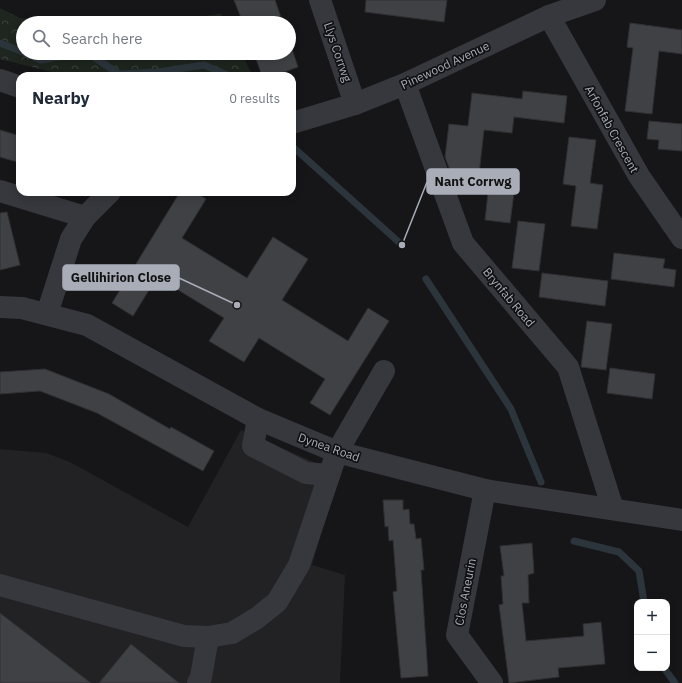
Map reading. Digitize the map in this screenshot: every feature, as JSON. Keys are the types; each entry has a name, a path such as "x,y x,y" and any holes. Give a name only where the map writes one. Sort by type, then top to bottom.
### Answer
{"street":[{"name":"Llys Corrwg","path":"320,0 355,104"},
{"name":"Pinewood Avenue","path":"296,122 355,104 405,84 549,16 595,0"},
{"name":"Arfonfab Crescent","path":"549,16 638,176 682,238"},
{"path":"0,80 16,86"},
{"name":"Brynfab Road","path":"405,84 463,243 568,366 613,509"},
{"path":"0,191 16,196"},
{"path":"16,196 85,217"},
{"path":"47,314 71,239 85,217 106,196"},
{"name":"Dynea Road","path":"0,307 22,308 86,325 258,419 337,452 485,490 682,520"},
{"path":"0,585 184,636 208,637 232,633 257,618 277,602 299,565 337,452 384,371"},
{"path":"258,419 254,446 306,473 329,475"},
{"name":"Clos Aneurin","path":"485,490 457,636 492,683"},
{"path":"198,683 201,677 208,637"}],"shaded area":[{"path":"241,430 339,473 312,565 345,575 340,683 0,683 0,449 46,453 70,462 188,527"}],"green space":[{"path":"0,8 16,16 16,60 245,60 251,72 52,72 0,59"},
{"path":"221,14 222,16 205,16"}],"building":[{"path":"234,0 275,0 281,16 240,16"},
{"path":"366,0 447,0 444,22 365,12"},
{"path":"630,23 682,30 682,54 659,51 652,114 625,111 633,48 627,47"},
{"path":"256,60 296,60 298,67 284,72 261,72"},
{"path":"523,91 567,96 564,123 514,117 512,133 484,130 479,174 450,170 445,157 449,124 468,126 472,93 522,99"},
{"path":"649,121 682,124 682,151 658,149 659,140 647,139"},
{"path":"0,130 16,135 16,162 0,157"},
{"path":"569,137 596,140 590,183 603,185 597,229 571,226 576,186 563,184"},
{"path":"490,175 516,178 510,223 485,220"},
{"path":"178,196 201,196 206,199 182,238 247,278 273,237 308,259 282,300 348,341 368,308 389,321 330,415 310,403 325,379 259,338 244,362 209,341 224,318 157,277 133,316 112,303"},
{"path":"7,212 20,265 0,270 0,213"},
{"path":"518,221 545,224 539,271 512,268"},
{"path":"614,253 665,259 663,268 676,270 674,287 611,279"},
{"path":"542,273 608,281 605,306 539,297"},
{"path":"587,321 612,324 606,370 581,367"},
{"path":"610,368 655,374 652,399 607,393"},
{"path":"45,369 109,394 170,429 171,427 214,451 203,471 97,413 40,391 0,394 0,372"},
{"path":"383,500 403,500 403,510 409,509 410,524 414,524 416,539 421,538 424,570 421,570 428,676 401,678 393,592 397,591 393,540 389,541 388,526 385,527"},
{"path":"532,543 534,573 528,575 529,603 522,603 526,641 584,636 583,624 601,622 605,664 558,668 559,677 509,683 499,605 503,604 501,576 504,576 500,546"},
{"path":"0,613 91,683 0,683"},
{"path":"131,644 179,683 99,683"}],"waterway":[{"path":"0,43 16,49"},
{"path":"98,60 116,72"},
{"path":"158,72 204,65 221,72"},
{"path":"296,150 402,245"},
{"path":"426,279 511,409 541,482"},
{"path":"574,541 619,552 639,571 644,599"},
{"path":"666,671 675,683"}],"place":[{"name":"Nant Corrwg","path":"402,245"},
{"name":"Gellihirion Close","path":"237,305"}]}
